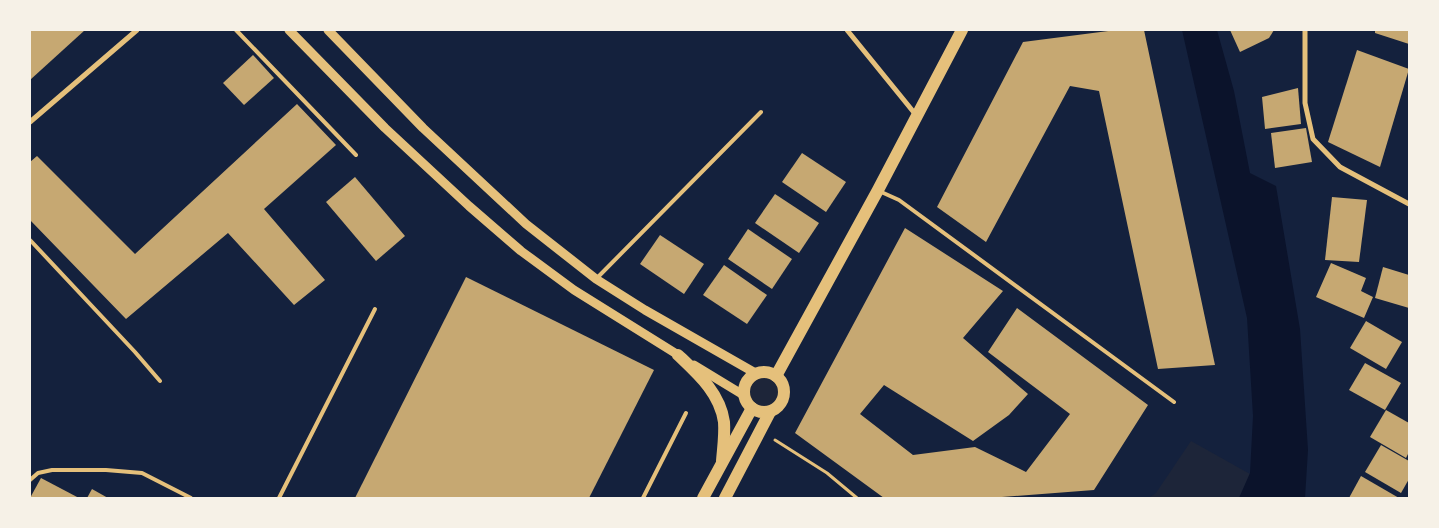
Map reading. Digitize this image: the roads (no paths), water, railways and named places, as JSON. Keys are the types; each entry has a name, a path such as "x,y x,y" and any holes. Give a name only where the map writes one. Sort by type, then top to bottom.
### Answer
{"main road":[{"path":"776,376 878,190 962,30"},
{"path":"678,355 703,379 721,408 724,422 722,461"},
{"path":"725,498 759,430 770,412 780,405 784,393 784,387 776,376 764,372 751,377 744,389 745,396 747,403 752,408 757,411 770,412"},
{"path":"702,498 752,408"}],"street":[{"path":"30,122 137,30"},
{"path":"289,30 385,128 469,206 521,251 574,290 745,396"},
{"path":"328,30 423,128 526,224 596,279 645,310 757,374"},
{"path":"847,30 917,117"},
{"path":"1305,30 1305,103 1313,139 1340,167 1409,204"}],"lane":[{"path":"236,30 356,155"},
{"path":"596,279 761,112"},
{"path":"878,190 899,200 1174,402"},
{"path":"30,240 160,380"},
{"path":"278,498 375,309"},
{"path":"643,498 686,413"},
{"path":"30,480 38,473 52,470 106,470 142,473 191,498"}]}
